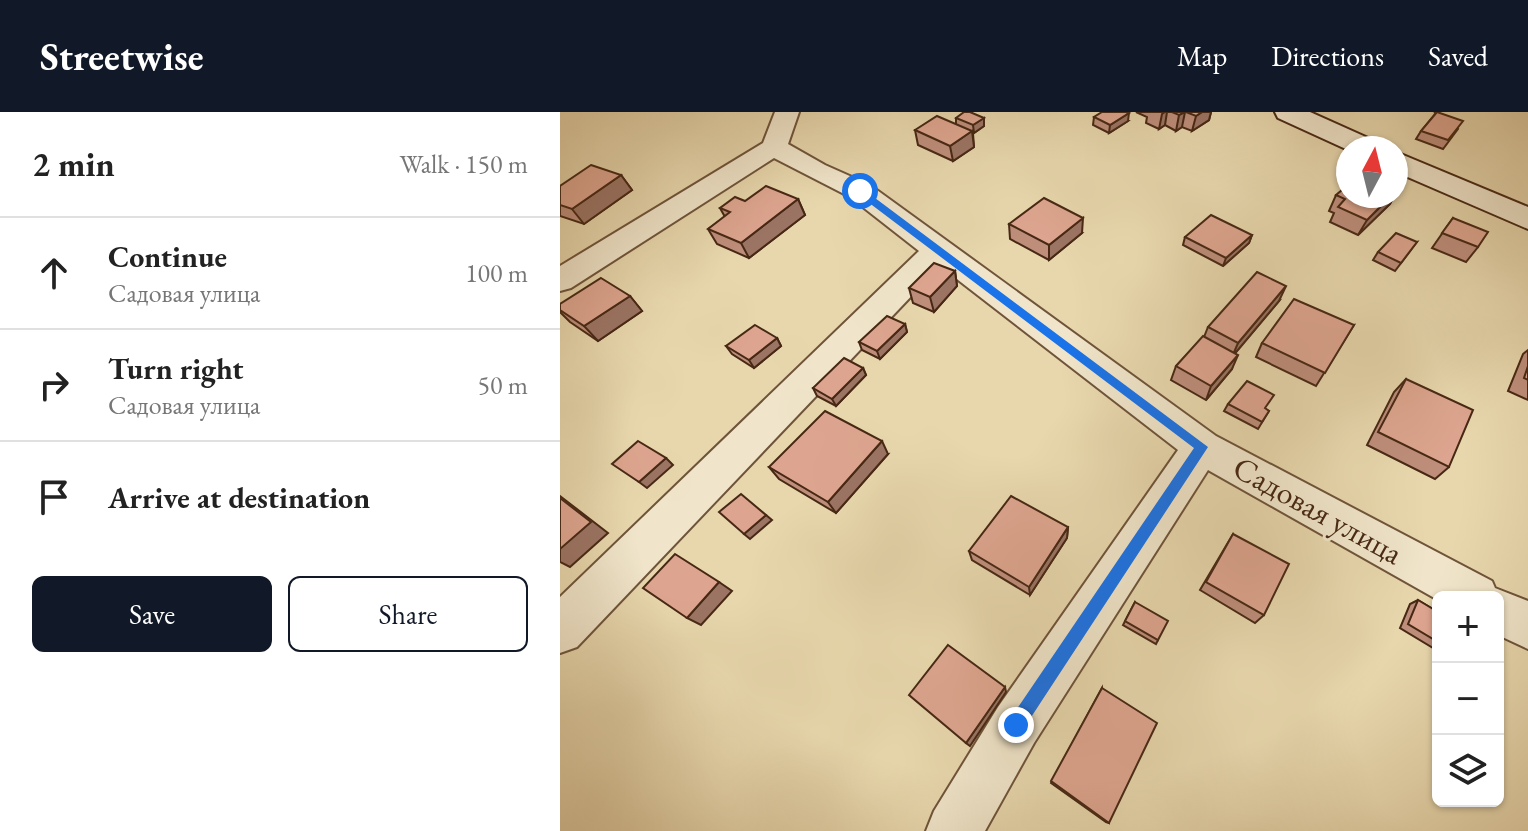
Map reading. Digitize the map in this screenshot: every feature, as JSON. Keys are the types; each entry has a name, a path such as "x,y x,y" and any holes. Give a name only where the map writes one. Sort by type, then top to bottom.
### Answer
{"main road":[{"path":"1288,112 1341,136"},
{"path":"1408,166 1528,219"}],"street":[{"path":"560,280 774,147 787,112"},
{"name":"Садовая улица","path":"774,147 815,171 860,191 1202,447 1465,591"},
{"path":"560,630 939,249"},
{"name":"Садовая улица","path":"954,831 1016,725 1202,447"},
{"path":"1504,612 1528,626"}],"building":[{"path":"964,112 984,118 973,125 956,118"},
{"path":"1102,112 1129,113 1110,125 1094,117"},
{"path":"1437,112 1463,121 1448,140 1421,131"},
{"path":"937,116 972,131 950,146 915,130"},
{"path":"591,165 621,175 572,209 560,205 560,186"},
{"path":"766,186 798,199 741,243 708,229 730,212 720,208 735,197 745,201"},
{"path":"1044,198 1083,218 1049,245 1009,224"},
{"path":"1340,208 1379,208 1367,220"},
{"path":"1211,215 1252,235 1226,258 1185,237"},
{"path":"1453,218 1488,232 1478,247 1442,233"},
{"path":"1396,233 1417,242 1401,263 1378,252"},
{"path":"934,263 955,271 930,297 909,288"},
{"path":"1257,272 1286,286 1238,343 1208,327"},
{"path":"601,278 630,296 584,326 560,310 560,304"},
{"path":"1294,299 1354,325 1325,373 1262,343"},
{"path":"887,316 905,324 877,351 859,342"},
{"path":"755,325 777,338 749,360 726,346"},
{"path":"1203,336 1238,355 1211,386 1176,366"},
{"path":"844,358 863,368 832,399 813,388"},
{"path":"1406,379 1473,410 1449,467 1378,432"},
{"path":"1247,381 1274,395 1265,408 1269,411 1262,422 1228,404"},
{"path":"825,411 882,441 828,502 769,467"},
{"path":"638,441 666,458 639,482 612,464"},
{"path":"741,494 766,515 744,534 719,512"},
{"path":"1011,496 1068,527 1029,587 969,551"},
{"path":"560,498 591,522 560,549"},
{"path":"1233,534 1289,564 1264,615 1206,582"},
{"path":"675,554 719,582 687,618 643,588"},
{"path":"1418,600 1432,608 1432,638 1408,624"},
{"path":"1135,602 1168,621 1158,640 1125,621"},
{"path":"948,645 1005,687 966,743 909,695"},
{"path":"1102,688 1157,723 1109,823 1051,781"}],"route":[{"path":"860,191 1202,447 1016,725"}]}
